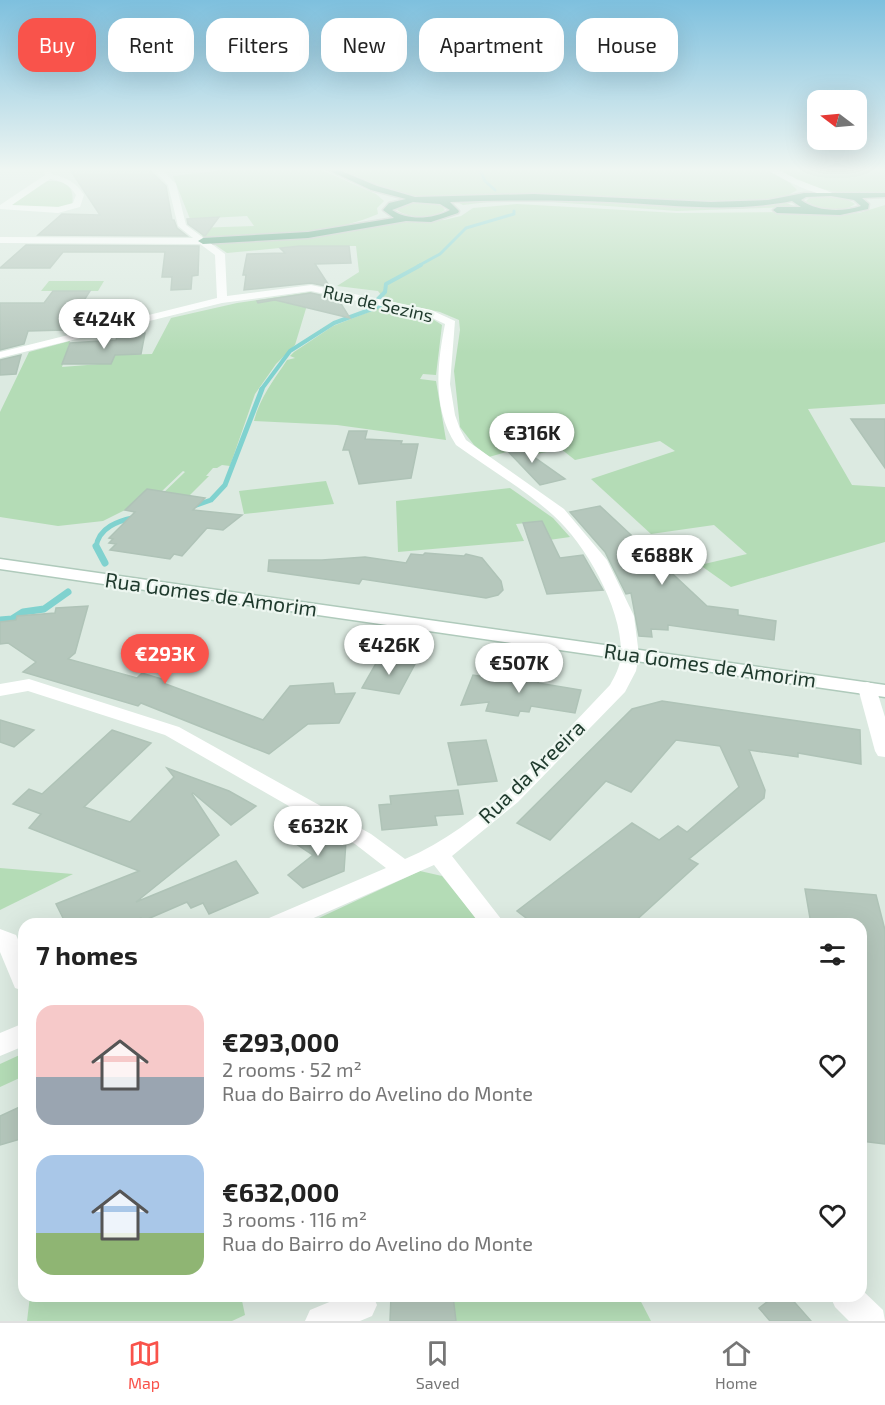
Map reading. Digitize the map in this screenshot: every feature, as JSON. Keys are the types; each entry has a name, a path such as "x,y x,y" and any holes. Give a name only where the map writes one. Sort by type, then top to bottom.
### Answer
{"main road":[{"path":"203,241 308,235 340,230"}],"street":[{"path":"0,354 222,300 220,254 187,230"},
{"path":"0,240 203,241"},
{"name":"Rua de Sezins","path":"222,300 311,288 431,313 451,323 444,359 445,395 452,429 461,442 559,512 599,560 625,616 630,655"},
{"name":"Rua Gomes de Amorim","path":"0,564 876,690"},
{"name":"Rua da Areeira","path":"291,918 438,854 501,808 618,688 627,671 630,655"},
{"path":"0,690 29,685 172,731 363,839 403,869"},
{"path":"876,690 885,751"},
{"path":"438,854 488,918"},
{"path":"0,938 8,942 18,966"},
{"path":"0,1045 18,1037"},
{"path":"852,1302 872,1321"},
{"path":"321,1321 362,1305"}],"green space":[{"path":"196,230 322,230 294,234 206,239"},
{"path":"356,230 885,230 885,404 808,409 852,485 885,487 885,542 731,587 700,565 747,554 714,525 651,534 591,479 675,451 660,441 575,460 561,449 518,458 510,451 489,457 474,445 460,427 454,371 460,330 459,320 440,312 385,300 378,291 337,286 359,272 356,246 300,246 227,253 211,242 316,237"},
{"path":"49,281 104,281 98,291 41,291"},
{"path":"311,292 295,345 276,364 255,394 230,466 222,465 213,468 206,476 209,476 189,496 158,498 185,472 183,471 161,492 147,489 125,510 103,521 58,526 0,517 0,412 29,352 70,341 62,367 100,364 115,355 152,354 171,318 237,303"},
{"path":"384,306 431,318 442,325 436,375 423,374 420,379 436,381 446,440 337,425 254,421 268,389 287,360 295,358 290,356 294,352 333,326"},
{"path":"326,481 334,504 244,514 239,491"},
{"path":"510,488 553,518 570,537 549,540 537,522 516,524 524,541 398,552 396,501"},
{"path":"0,868 73,874 0,910"},
{"path":"420,871 442,876 476,918 319,918"},
{"path":"18,1056 18,1079 0,1087 0,1064"},
{"path":"29,1302 242,1302 245,1315 232,1321 27,1321"},
{"path":"454,1302 641,1302 651,1321 456,1321"}],"building":[{"path":"44,230 179,230 187,236 38,235"},
{"path":"196,230 210,230 205,236"},
{"path":"26,245 199,246 198,275 192,276 191,289 171,290 172,277 162,277 165,252 63,252 50,268 0,268"},
{"path":"349,246 351,263 315,264 330,287 311,283 244,290 246,275 243,275 247,254 285,253 280,248"},
{"path":"53,291 90,291 65,330 28,331 24,344 0,350 0,303 44,303"},
{"path":"311,293 338,299 350,318 275,300 258,303 257,301"},
{"path":"145,333 141,354 115,355 111,364 62,364 70,343 116,340 118,334"},
{"path":"21,355 16,374 0,375 0,360"},
{"path":"851,419 885,419 885,468"},
{"path":"349,431 367,431 365,439 418,444 411,478 359,484 349,450 343,450"},
{"path":"507,438 565,479 540,485 501,444"},
{"path":"147,489 205,498 193,510 242,515 223,530 207,528 182,556 174,554 170,559 110,550 116,544 109,543 113,539 109,538 135,512 125,510"},
{"path":"600,506 707,606 738,610 738,615 776,621 774,640 668,625 668,630 651,629 652,637 639,636 631,593 626,594 605,552 570,512"},
{"path":"542,521 560,558 583,555 603,590 547,594 523,523"},
{"path":"425,553 464,556 466,554 482,558 501,581 503,590 498,595 486,598 362,579 359,584 268,571 269,560 365,557 406,563 411,554 423,555"},
{"path":"88,606 75,653 68,659 137,678 142,673 165,680 163,683 263,720 290,686 333,683 335,694 355,693 339,723 308,724 269,754 141,703 138,706 23,672 36,662 8,643 0,644 0,622 16,620 17,616 55,613 56,608"},
{"path":"379,658 415,664 399,694 362,688"},
{"path":"500,671 540,677 538,683 581,690 575,713 531,706 529,712 520,711 518,716 486,711 489,702 461,705 473,675 498,679"},
{"path":"662,701 860,730 861,764 798,753 798,757 749,750 765,790 764,798 689,859 698,864 639,918 526,918 517,911 632,823 659,840 678,826 687,832 739,787 720,746 676,740 631,792 606,781 550,840 517,823 632,709"},
{"path":"0,720 34,730 14,747 0,742"},
{"path":"112,730 151,743 84,807 130,822 174,777 167,768 229,791 256,806 231,825 193,793 219,835 136,902 236,861 258,893 209,914 203,903 191,908 187,902 150,918 63,918 56,904 139,871 29,828 41,814 13,804 29,789 42,794"},
{"path":"486,740 497,781 458,785 448,743"},
{"path":"458,790 463,814 435,816 437,825 382,830 379,805 391,804 390,796"},
{"path":"304,825 331,842 337,837 346,841 344,871 303,888 288,875 313,855 287,838"},
{"path":"805,889 876,895 885,930 885,1144 867,1142 867,918 810,918"},
{"path":"18,1108 18,1140 0,1145 0,1116"},
{"path":"391,1302 454,1302 456,1321 390,1321"},
{"path":"767,1302 794,1302 811,1321 770,1321 759,1308"}],"waterway":[{"path":"418,266 440,254 464,230"},
{"path":"378,299 385,292 386,284 421,265"},
{"path":"261,390 290,351 334,323 380,306"},
{"path":"188,508 211,500 225,485 262,389"},
{"path":"96,546 101,534 110,526 136,517"},
{"path":"96,546 105,563"},
{"path":"0,620 12,619 23,612 44,609 68,592"}]}
